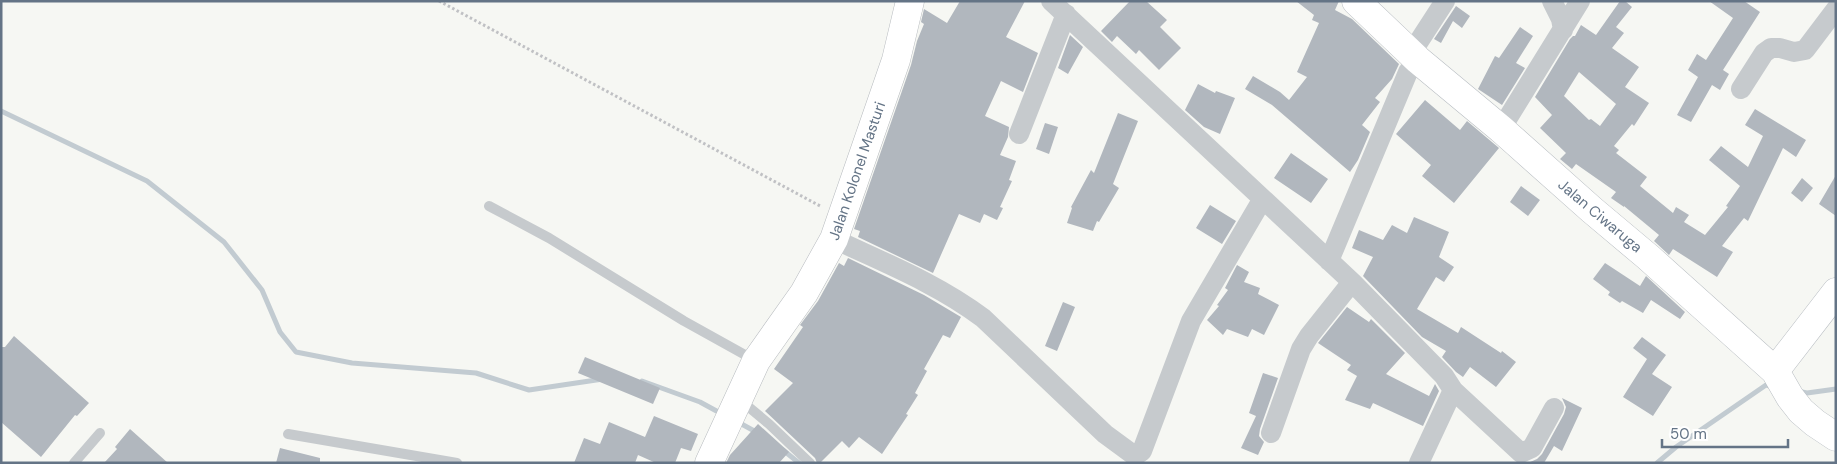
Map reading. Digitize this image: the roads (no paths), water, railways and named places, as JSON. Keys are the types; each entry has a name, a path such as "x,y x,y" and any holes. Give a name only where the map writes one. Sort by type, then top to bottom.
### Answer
{"street":[{"name":"Jalan Kolonel Masturi","path":"709,463 756,361 804,293 838,229 896,60 910,1"},
{"path":"1050,1 1352,282 1444,376 1453,390 1521,453 1532,448 1554,408"},
{"name":"Jalan Ciwaruga","path":"1356,1 1415,56 1648,257 1775,371 1790,397 1801,411 1836,437"},
{"path":"1329,261 1415,56 1445,1"},
{"path":"1552,1 1561,19 1563,30"},
{"path":"1500,129 1580,1"},
{"path":"1741,89 1764,54 1771,48 1780,48 1794,52 1805,50 1836,9"},
{"path":"1019,134 1066,14"},
{"path":"838,229 969,308 1105,434 1135,456 1138,456 1142,451 1192,321 1262,200"},
{"path":"1272,432 1301,349 1309,336 1352,282"},
{"path":"1775,371 1836,292"},
{"path":"1419,463 1453,390"}],"lane":[{"path":"489,206 549,238 684,321 756,361"},
{"path":"738,398 810,463"},
{"path":"74,463 100,433"},
{"path":"288,434 457,463"}],"waterway":[{"path":"1,111 147,181 224,242 262,290 280,332 296,352 352,363 476,373 529,390 603,379"},
{"path":"642,381 700,402 722,414"},
{"path":"1657,463 1676,447 1766,385 1774,387"},
{"path":"1797,391 1807,393 1836,389"},
{"path":"736,421 758,433"},
{"path":"783,450 799,463"}]}
